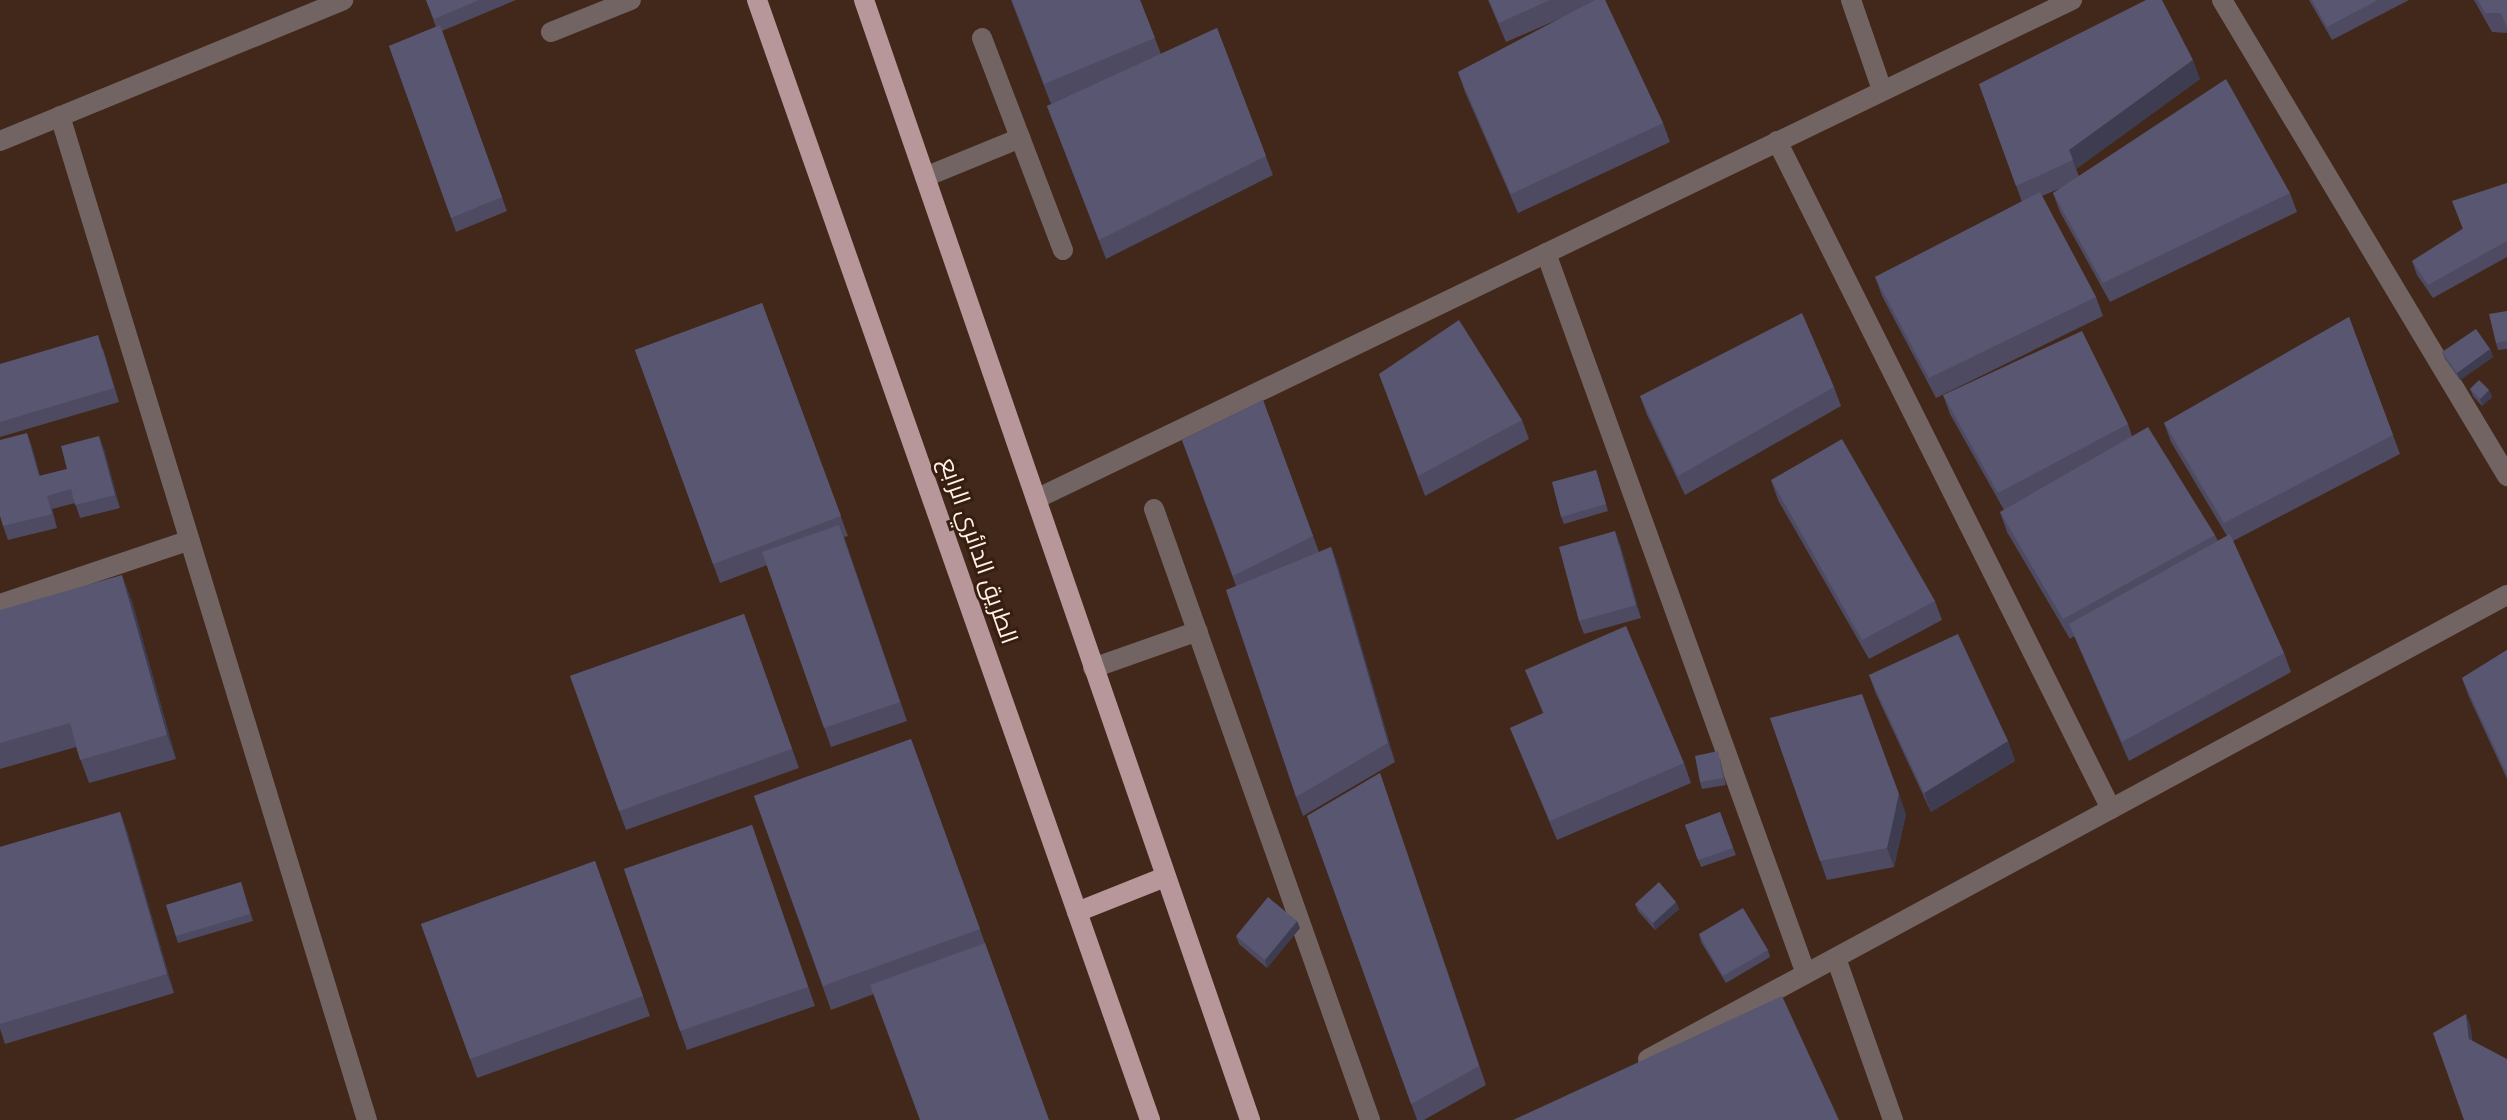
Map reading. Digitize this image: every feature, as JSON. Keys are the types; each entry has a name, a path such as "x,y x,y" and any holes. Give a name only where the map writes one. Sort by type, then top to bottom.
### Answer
{"main road":[{"name":"الطريق الدائري الرابع","path":"757,0 1150,1120"},
{"path":"864,0 1250,1120"},
{"path":"1077,912 1165,877"}],"street":[{"path":"0,141 343,0"},
{"path":"551,32 631,0"},
{"path":"1851,0 1882,90"},
{"path":"1036,499 2072,0"},
{"path":"2222,0 2507,476"},
{"path":"982,38 1063,250"},
{"path":"60,116 367,1120"},
{"path":"925,177 1020,138"},
{"path":"1777,141 2111,809"},
{"path":"1546,253 1806,974"},
{"path":"1154,509 1370,1120"},
{"path":"0,604 190,540"},
{"path":"1631,1069 2507,595"},
{"path":"1093,668 1198,631"},
{"path":"1836,958 1893,1120"}],"building":[{"path":"426,0 479,0 434,19"},
{"path":"1012,0 1140,0 1155,38 1044,84"},
{"path":"1489,0 1550,0 1499,23"},
{"path":"1595,0 1605,0 1663,123 1511,194 1458,72"},
{"path":"2146,0 2162,0 2193,60 2069,150 2073,160 2016,186 1979,84"},
{"path":"2312,0 2378,0 2327,27"},
{"path":"2478,0 2507,0 2507,28 2501,13 2485,13"},
{"path":"440,25 502,197 451,218 389,46"},
{"path":"1217,28 1266,156 1099,240 1047,106"},
{"path":"2226,79 2290,193 2103,283 2053,193"},
{"path":"2507,183 2507,241 2428,285 2412,261 2463,229 2452,201"},
{"path":"2040,192 2096,297 1929,378 1875,277"},
{"path":"762,303 841,516 713,564 635,350"},
{"path":"2507,311 2507,341 2496,343 2489,314"},
{"path":"1802,313 1834,387 1678,476 1640,396"},
{"path":"2349,317 2393,435 2224,523 2164,423"},
{"path":"1459,320 1522,420 1418,476 1379,374"},
{"path":"2476,329 2490,349 2457,373 2442,352"},
{"path":"2082,331 2128,424 1998,493 1943,395"},
{"path":"98,335 114,388 0,422 0,364"},
{"path":"2479,380 2489,390 2480,399 2470,389"},
{"path":"1263,400 1313,536 1233,576 1182,440"},
{"path":"2148,427 2215,535 2063,619 2000,512"},
{"path":"27,433 39,476 67,469 61,446 99,436 115,495 75,505 71,489 47,496 52,514 3,526 0,516 0,440"},
{"path":"1842,439 1935,601 1862,640 1771,480"},
{"path":"1596,470 1606,504 1561,517 1552,482"},
{"path":"839,525 900,702 824,728 762,552"},
{"path":"1615,531 1636,605 1579,621 1559,547"},
{"path":"2230,534 2284,653 2122,742 2069,624"},
{"path":"1331,547 1388,743 1296,797 1226,590"},
{"path":"122,575 167,735 80,760 70,723 0,743 0,610"},
{"path":"744,614 792,749 619,811 570,676"},
{"path":"1626,626 1684,763 1550,821 1510,728 1544,713 1525,670"},
{"path":"1958,634 2008,741 1924,793 1869,675"},
{"path":"2507,650 2507,774 2462,678"},
{"path":"1862,694 1899,794 1887,848 1820,861 1770,718"},
{"path":"911,739 980,929 823,986 754,796"},
{"path":"1718,751 1723,778 1700,782 1695,756"},
{"path":"1380,773 1479,1066 1411,1104 1307,816"},
{"path":"120,812 167,974 0,1024 0,847"},
{"path":"1720,812 1733,848 1698,860 1685,825"},
{"path":"752,825 808,987 680,1031 624,869"},
{"path":"595,861 643,996 470,1059 421,924"},
{"path":"241,882 250,914 176,936 166,905"},
{"path":"1659,882 1676,902 1653,923 1635,904"},
{"path":"1268,897 1297,921 1265,960 1236,936"},
{"path":"1743,908 1768,950 1723,976 1699,934"},
{"path":"985,943 1049,1120 920,1120 870,985"},
{"path":"1782,996 1839,1120 1513,1120"},
{"path":"2466,1014 2469,1039 2507,1059 2507,1120 2464,1120 2433,1033"}]}
